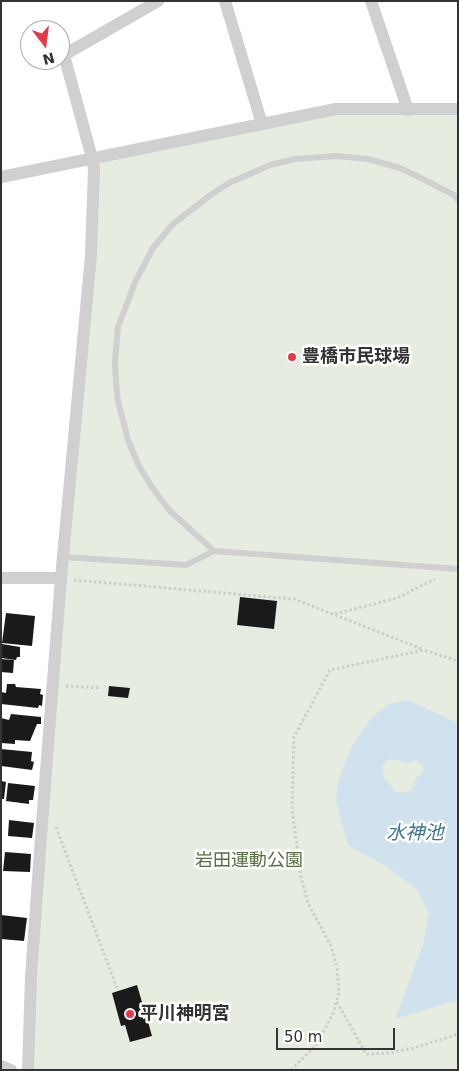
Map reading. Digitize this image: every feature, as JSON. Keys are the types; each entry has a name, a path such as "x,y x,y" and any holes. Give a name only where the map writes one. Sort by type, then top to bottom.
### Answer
{"street":[{"path":"28,1070 31,977 43,810 61,578 91,254 94,169 64,56 158,1"},
{"path":"225,1 262,124"},
{"path":"372,1 408,110"},
{"path":"1,177 336,109 458,109"},
{"path":"1,578 61,578"},
{"path":"1,1066 11,1070"}],"lane":[{"path":"214,551 169,510 151,486 138,464 128,440 118,401 115,362 118,327 136,280 153,248 173,224 218,190 250,173 270,165 295,159 336,156 368,159 400,168 454,195 458,200"},
{"path":"63,557 186,565 214,551 458,569"}],"path":[{"path":"334,614 397,598 432,580 448,568"},
{"path":"61,578 294,599 424,650 458,661"},
{"path":"291,1070 316,1045 333,1014 339,992 338,967 331,946 308,903 301,877 292,809 294,737 330,670 424,650"},
{"path":"53,685 101,688"},
{"path":"43,810 52,817 117,988"},
{"path":"337,1001 366,1054 389,1053 414,1048 458,1034"}],"green space":[{"name":"岩田運動公園","path":"458,108 458,1070 28,1070 92,158 336,109"}],"water":[{"name":"水神池","path":"408,700 458,723 458,1006 455,1001 395,1019 423,945 429,914 417,889 385,866 348,845 336,801 338,784 346,759 357,738 373,716 389,704","holes":["392,759 407,763 417,760 423,766 423,771 414,781 412,790 397,793 384,778 382,766"]}],"building":[{"path":"240,597 277,601 274,629 237,625"},
{"path":"6,613 35,616 32,646 2,643"},
{"path":"2,644 20,647 20,657 17,657 16,660 1,658"},
{"path":"1,659 14,660 13,673 1,672"},
{"path":"7,684 15,684 16,687 41,689 40,694 43,695 42,706 39,705 38,708 1,704 1,692 6,693"},
{"path":"109,686 130,688 128,698 108,696"},
{"path":"11,714 41,717 41,724 37,724 30,741 15,740 15,744 1,743 1,718 9,720"},
{"path":"1,749 32,752 31,761 34,762 32,770 1,766"},
{"path":"1,781 6,782 4,799 1,799"},
{"path":"8,783 35,786 33,800 29,800 29,804 6,801"},
{"path":"9,820 34,823 32,838 8,836"},
{"path":"5,852 31,854 30,872 3,871"},
{"path":"1,915 27,918 24,941 1,939"},
{"name":"平川神明宮","path":"137,985 144,1009 140,1010 143,1019 147,1018 152,1036 130,1042 125,1025 121,1026 112,993"}],"place":[{"name":"豊橋市民球場","path":"292,357"},
{"name":"平川神明宮","path":"130,1014"}]}
